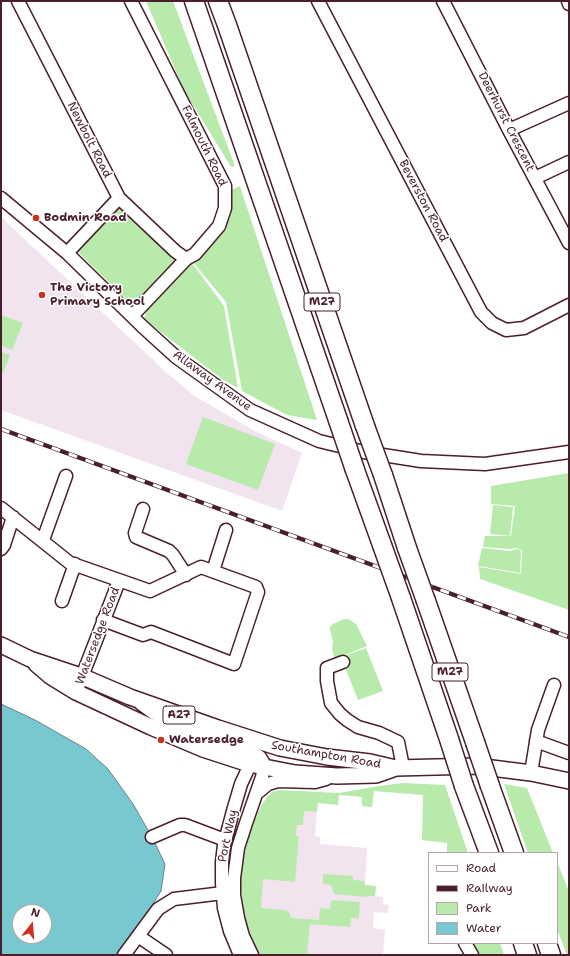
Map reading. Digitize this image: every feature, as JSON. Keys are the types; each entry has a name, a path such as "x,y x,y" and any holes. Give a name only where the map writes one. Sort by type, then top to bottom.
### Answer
{"highway":[{"name":"M27","path":"194,1 355,470 401,598 464,786 489,852"},
{"name":"M27","path":"218,1 514,852"},
{"path":"523,944 527,955"},
{"path":"547,944 551,955"}],"main road":[{"name":"Southampton Road","path":"1,645 30,659 81,676 130,697 280,748 400,768 476,766 531,773 567,781"},
{"name":"Southampton Road","path":"30,659 50,676 76,692 173,737 203,749 252,759 264,768 295,773 337,776 376,775 400,768"}],"street":[{"name":"Newbolt Road","path":"18,1 119,198 175,251 186,259"},
{"name":"Falmouth Road","path":"131,1 225,186 225,208 219,226 195,254 186,259 132,316"},
{"name":"Beverston Road","path":"318,1 481,312 492,323 506,330 524,328 569,305"},
{"name":"Deerhurst Crescent","path":"443,1 509,130 568,237"},
{"path":"509,130 569,103"},
{"path":"535,178 569,162"},
{"name":"Allaway Avenue","path":"1,198 67,253 176,357 250,410 318,441 364,452 421,461 485,464 569,452"},
{"path":"67,253 119,198"},
{"path":"43,540 66,476"},
{"path":"1,508 70,563 119,581 150,591 201,567 256,587 258,592 234,664 151,632 143,634 104,620"},
{"path":"143,509 135,532 136,537 169,551 186,574"},
{"path":"1,549 4,545 13,517"},
{"path":"213,571 226,530"},
{"path":"62,601 75,564"},
{"name":"Watersedge Road","path":"76,692 119,581"},
{"path":"343,662 327,668 327,681 331,703 340,714 358,727 379,733 398,742 400,768"},
{"path":"531,773 538,730 554,685"},
{"path":"130,697 159,717 252,759 270,748 280,748"},
{"path":"536,741 569,753"},
{"name":"Port Way","path":"240,955 227,921 223,893 222,862 225,840 241,784 252,759"},
{"name":"Port Way","path":"252,955 243,936 238,918 234,895 234,878 238,848 264,768"},
{"path":"256,794 268,784 278,781 315,782 337,776"},
{"path":"152,837 180,825 185,825 225,840"},
{"path":"124,955 158,909 174,899 223,893"},
{"path":"138,936 166,955"},
{"path":"463,944 467,955 472,955"},
{"path":"466,944 472,955"}],"shaded area":[{"name":"The Victory Primary School","path":"1,217 167,373 196,397 255,431 302,453 282,511 1,410"},
{"path":"303,811 317,812 315,836 320,837 320,844 367,848 365,885 376,886 375,896 383,897 383,904 389,905 388,913 374,912 373,928 385,930 383,955 327,955 307,953 267,922 259,904 261,877 292,879 297,825"}],"green space":[{"path":"146,1 173,1 235,166 231,167 184,90"},
{"path":"240,186 317,420 287,415 242,391 226,302 193,262 220,231 229,191"},
{"path":"118,207 124,207 179,261 135,308 76,250"},
{"path":"192,263 224,306 238,388 222,379 144,319 147,310"},
{"path":"1,315 23,323 12,350 1,345"},
{"path":"1,352 10,355 1,378"},
{"path":"203,417 275,444 258,490 186,464"},
{"path":"569,473 569,610 480,579 479,567 521,574 522,550 517,548 510,549 483,547 485,536 511,536 515,506 491,504 491,486"},
{"path":"493,505 513,507 510,536 490,534"},
{"path":"482,548 510,551 517,549 521,550 520,573 478,566"},
{"path":"344,619 349,619 356,624 367,646 335,659 332,650 333,641 330,627"},
{"path":"366,648 383,691 358,700 341,657"},
{"path":"403,783 445,785 468,852 447,852 447,843 422,840 423,795 374,791 372,807 362,806 362,797 339,795 338,805 318,803 317,812 304,811 303,825 297,825 296,836 299,836 295,882 263,879 261,908 284,910 289,912 291,918 319,920 320,908 330,909 331,902 333,900 360,902 359,918 351,918 350,927 310,924 307,953 327,955 260,955 245,919 241,890 241,876 244,856 252,826 267,797 272,792 280,790 339,793"},
{"path":"504,784 527,788 553,852 528,852"},
{"path":"558,864 569,891 569,955 567,955 558,932"},
{"path":"323,874 353,876 353,880 365,881 365,885 376,886 375,896 367,897 334,894 331,885 323,884"},
{"path":"469,944 500,944 504,955 476,955"}],"water":[{"path":"1,704 35,720 86,749 108,769 133,804 152,837 165,864 161,891 122,955 1,955"}],"railway":[{"path":"1,429 569,637"}],"place":[{"name":"Bodmin Road","path":"36,218"},
{"name":"The Victory Primary School","path":"42,295"},
{"name":"Watersedge","path":"161,740"}]}
